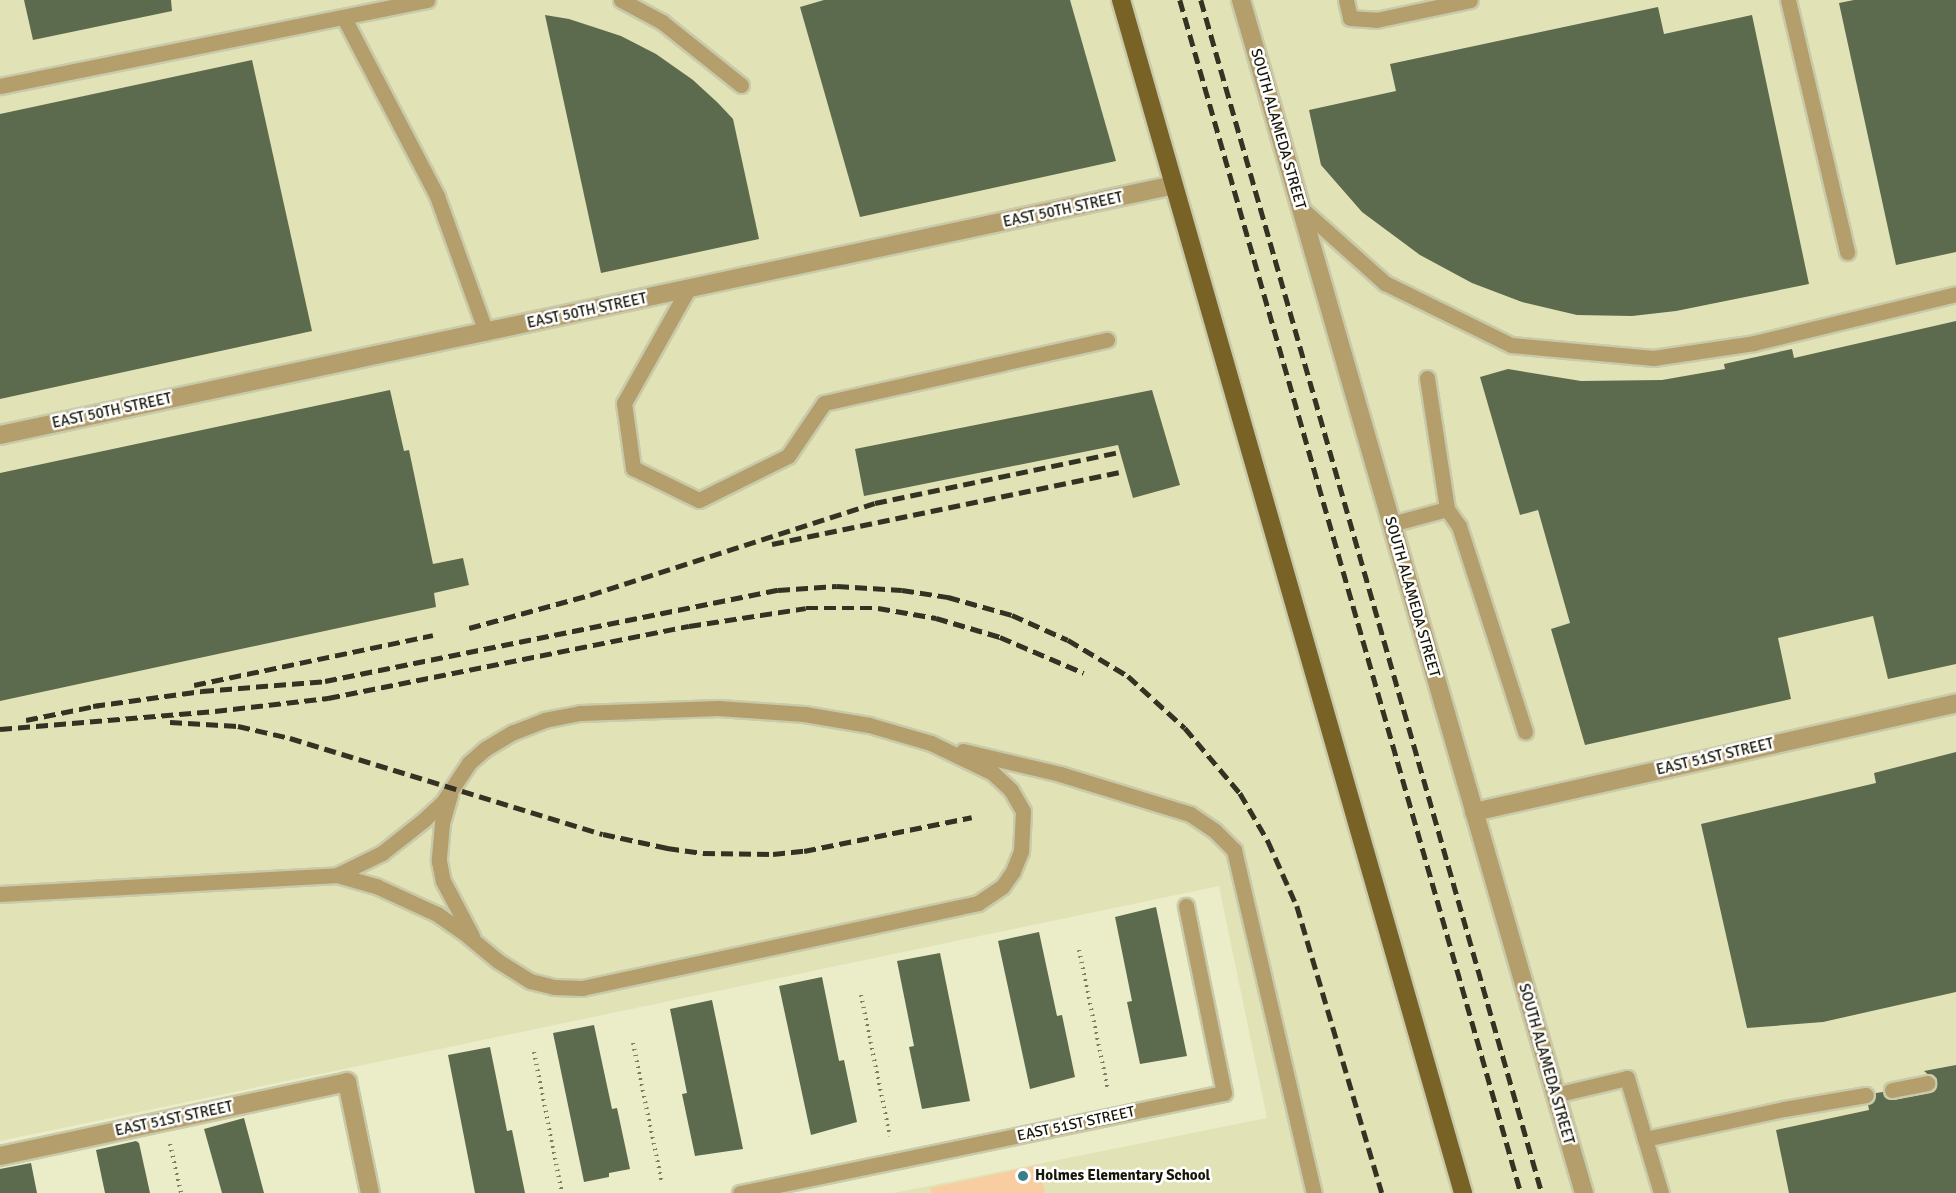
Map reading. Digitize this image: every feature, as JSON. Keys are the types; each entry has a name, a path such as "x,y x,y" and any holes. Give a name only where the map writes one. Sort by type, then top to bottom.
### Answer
{"main road":[{"path":"1121,0 1463,1193"}],"street":[{"name":"SOUTH ALAMEDA STREET","path":"1241,0 1584,1193"},
{"name":"EAST 50TH STREET","path":"0,435 1174,185"},
{"name":"EAST 51ST STREET","path":"1474,812 1956,703"},
{"name":"EAST 51ST STREET","path":"0,1156 347,1082 370,1193"}],"lane":[{"path":"0,86 427,0"},
{"path":"621,0 662,22 741,85"},
{"path":"1346,0 1350,18 1376,20 1470,0"},
{"path":"1788,0 1847,252"},
{"path":"344,18 437,196 486,332"},
{"path":"1301,208 1385,283 1511,345 1653,358 1754,343 1956,294"},
{"path":"688,289 624,403 633,468 699,500 788,456 824,404 1107,340"},
{"path":"1427,378 1447,509 1459,526 1526,732"},
{"path":"1391,524 1447,509"},
{"path":"0,894 337,874 382,853 425,819 478,755 513,732 545,720 580,713 684,707 773,711 858,723 1060,774 1190,814 1215,831 1234,850 1314,1193"},
{"path":"337,874 409,899 437,914 474,940 498,961 530,981 554,987 582,988 978,903 1002,887 1013,871 1024,832 1023,811 1011,790 993,773 931,743"},
{"path":"453,787 442,823 439,861 442,881 474,940"},
{"name":"EAST 51ST STREET","path":"740,1193 1224,1093 1186,906"},
{"path":"1555,1095 1627,1077 1661,1193"},
{"path":"1892,1090 1927,1083"},
{"path":"1645,1139 1784,1109 1866,1095"}],"path":[{"path":"1079,950 1108,1090"},
{"path":"861,995 890,1136"},
{"path":"633,1043 662,1183"},
{"path":"534,1052 562,1193"},
{"path":"168,1136 182,1193"}],"shaded area":[{"path":"0,0 1956,0 1956,1193 894,1193 1267,1118 1219,886 0,1141"},
{"name":"Holmes Elementary School","path":"1039,1165 1045,1193 931,1193 930,1188"}],"building":[{"path":"24,0 171,0 172,11 33,40"},
{"path":"824,0 1070,0 1116,161 860,217 800,7"},
{"path":"1854,0 1956,0 1956,252 1896,265 1839,3"},
{"path":"1658,7 1664,34 1752,15 1809,284 1676,311 1632,316 1577,315 1522,302 1472,283 1420,255 1362,212 1321,165 1309,110 1396,91 1390,64"},
{"path":"545,15 569,19 621,36 656,54 693,80 718,103 733,119 759,239 601,273"},
{"path":"252,60 312,331 0,399 0,114"},
{"path":"1956,321 1956,664 1888,679 1873,616 1778,638 1791,699 1585,745 1551,629 1570,623 1538,510 1520,515 1480,377 1508,369 1581,381 1662,380 1725,369 1724,364 1792,349 1794,358"},
{"path":"390,390 404,451 409,450 433,564 463,558 469,585 434,593 436,607 0,701 0,473"},
{"path":"1152,390 1180,485 1133,498 1118,445 864,496 855,449"},
{"path":"1956,752 1956,992 1823,1022 1747,1028 1701,824 1876,783 1874,773"},
{"path":"1156,907 1187,1056 1140,1064 1127,1002 1132,1001 1115,917"},
{"path":"1039,932 1057,1016 1062,1015 1075,1077 1030,1089 998,941"},
{"path":"940,953 970,1101 922,1109 909,1047 914,1046 897,961"},
{"path":"822,977 839,1061 844,1060 857,1122 811,1135 779,986"},
{"path":"712,1000 743,1149 695,1156 682,1094 687,1093 670,1009"},
{"path":"594,1025 612,1109 617,1108 630,1169 609,1173 609,1177 584,1182 553,1033"},
{"path":"490,1047 507,1131 512,1130 525,1193 475,1193 448,1055"},
{"path":"1956,1065 1956,1193 1789,1193 1776,1130 1869,1110 1868,1104 1875,1099 1876,1093 1883,1092 1885,1097 1893,1100 1929,1092 1936,1087 1936,1081 1924,1071"},
{"path":"244,1118 264,1193 222,1193 204,1129"},
{"path":"136,1141 139,1143 150,1193 105,1193 96,1150"},
{"path":"31,1163 37,1193 0,1193 0,1169"}],"railway":[{"path":"1180,0 1521,1193"},
{"path":"1201,0 1542,1193"},
{"path":"469,628 590,595 875,503 1119,452"},
{"path":"772,544 1124,471"},
{"path":"93,706 202,691 325,681 778,590 837,586 902,590 948,597 1012,615 1068,640 1128,676 1185,728 1240,793 1268,841 1297,906 1382,1193"},
{"path":"0,729 215,711 328,698 689,626 806,608 878,608 936,618 1000,637 1084,673"},
{"path":"194,685 433,635"},
{"path":"26,720 100,705"},
{"path":"170,722 238,726 290,738 603,834 667,848 703,853 773,854 804,851 972,817"}],"place":[{"name":"Holmes Elementary School","path":"1023,1176"}]}
